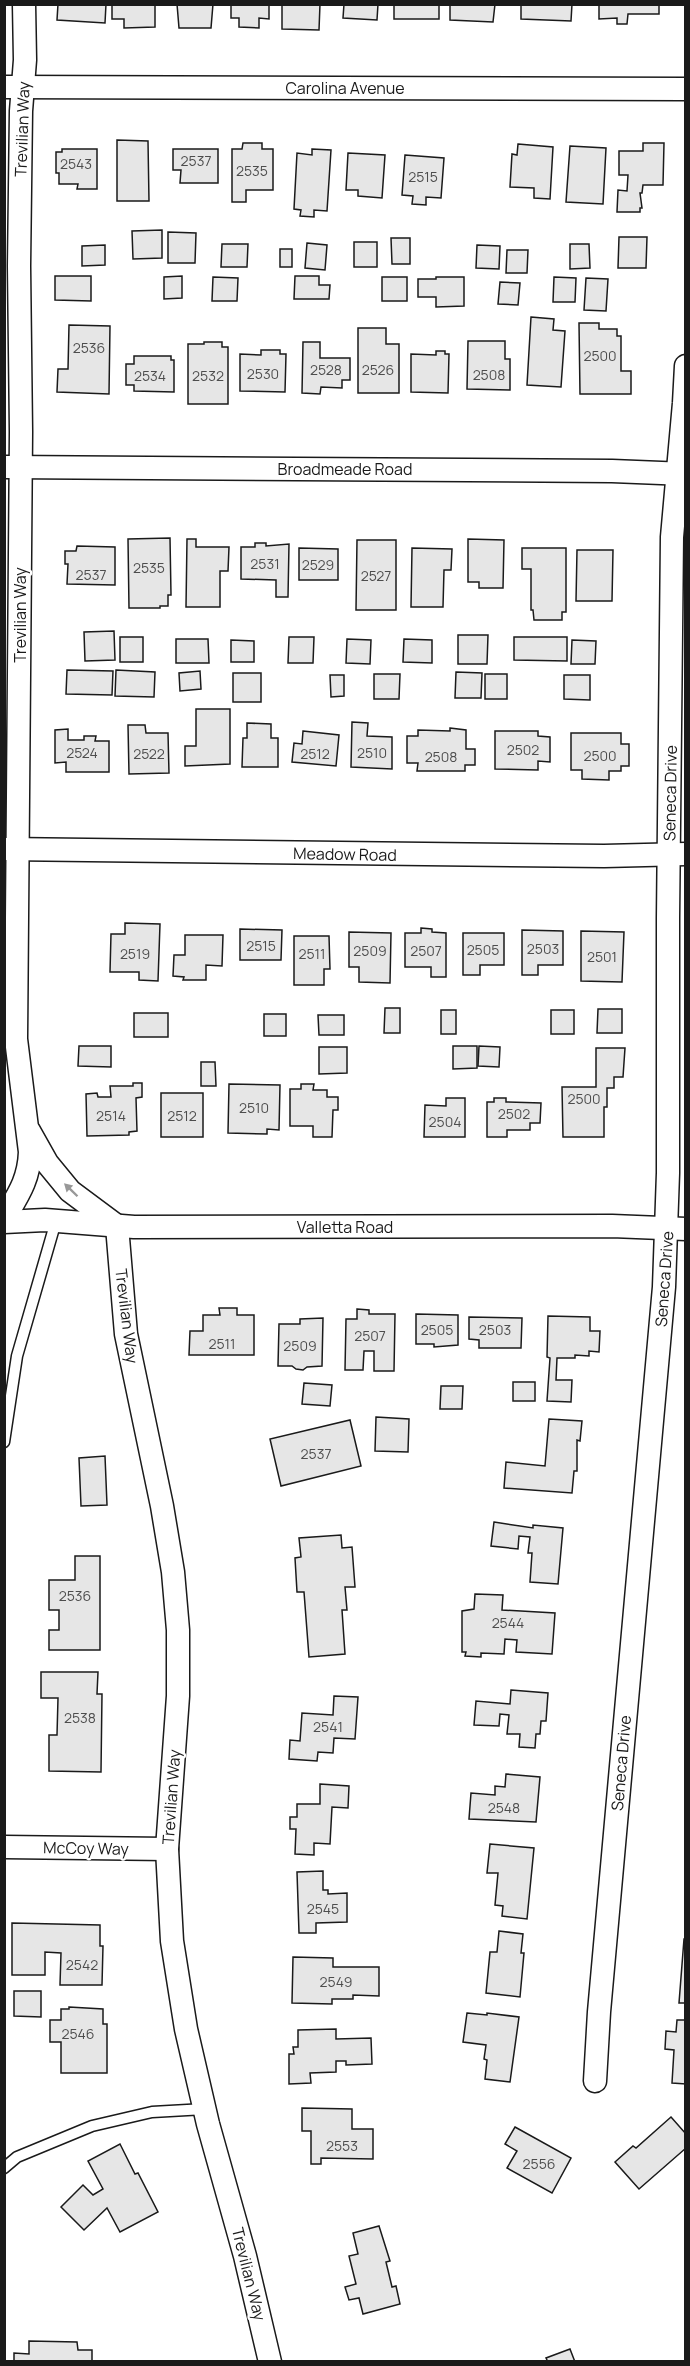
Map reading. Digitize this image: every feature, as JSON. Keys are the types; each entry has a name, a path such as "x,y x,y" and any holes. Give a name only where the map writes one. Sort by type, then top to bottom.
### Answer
{"street":[{"name":"Trevilian Way","path":"4,1220 22,1189 29,1171 29,1131 16,1039 12,849 12,467 19,266 14,87 24,4"},
{"name":"Carolina Avenue","path":"14,87 686,89"},
{"name":"Seneca Drive","path":"595,2081 599,2012 664,1287 676,1229 677,854 672,537 682,474 686,366"},
{"name":"Broadmeade Road","path":"12,467 601,471 682,474"},
{"name":"Meadow Road","path":"12,849 604,856 677,854"},
{"path":"29,1131 46,1163 70,1191 117,1226"},
{"name":"Valletta Road","path":"4,1220 57,1221 117,1226 612,1226 676,1229"},
{"name":"Trevilian Way","path":"117,1226 126,1334 162,1506 173,1572 178,1630 177,1696 167,1849 172,1941 186,2029 270,2361"},
{"name":"McCoy Way","path":"4,1847 167,1849"}],"lane":[{"path":"4,1442 17,1356 57,1221"},
{"path":"4,2168 17,2157 92,2126 152,2112 205,2109"}],"building":[{"path":"58,4 106,4 105,23 57,20"},
{"path":"112,4 155,4 155,27 124,28 124,19 112,19"},
{"path":"177,4 213,4 211,28 179,28"},
{"path":"231,4 269,4 269,19 259,18 259,28 239,27 239,18 231,18"},
{"path":"282,4 320,4 319,30 282,29"},
{"path":"344,4 378,4 377,20 343,18"},
{"path":"394,4 439,4 439,19 394,19"},
{"path":"450,4 495,4 493,22 450,20"},
{"path":"521,4 572,4 571,21 521,19"},
{"path":"599,4 659,4 659,14 628,14 627,24 617,24 617,18 599,19"},
{"path":"117,140 148,141 149,201 117,201"},
{"path":"243,143 262,143 262,149 273,149 273,190 246,190 246,202 232,202 232,149 242,149"},
{"path":"643,143 664,143 663,185 643,185 642,193 640,193 642,208 640,212 617,212 618,190 627,191 628,175 619,175 619,151 643,151"},
{"path":"518,144 553,147 550,199 534,198 534,188 510,187 512,154 517,155"},
{"path":"570,146 606,148 603,204 566,202"},
{"path":"62,149 97,149 97,189 77,189 78,184 59,184 59,173 56,173 56,152 62,152"},
{"path":"173,149 218,149 218,183 180,183 181,170 173,170"},
{"path":"312,149 331,150 327,211 314,210 314,217 300,216 301,210 294,209 297,153 312,155"},
{"path":"348,153 385,155 382,198 358,196 358,190 346,190"},
{"path":"405,155 444,158 441,198 426,197 426,205 412,204 413,196 402,195"},
{"path":"162,230 162,258 133,259 132,231"},
{"path":"168,232 196,233 195,263 168,263"},
{"path":"619,237 647,237 646,268 618,268"},
{"path":"391,238 410,238 410,264 392,264"},
{"path":"354,242 377,242 377,267 354,267"},
{"path":"307,243 327,245 325,270 305,268"},
{"path":"222,244 248,244 247,267 221,267"},
{"path":"570,244 589,244 590,268 570,269"},
{"path":"105,245 105,265 82,266 82,246"},
{"path":"477,245 500,246 499,269 476,268"},
{"path":"280,249 292,249 292,267 280,267"},
{"path":"507,250 528,250 527,273 506,273"},
{"path":"55,276 91,276 91,301 55,300"},
{"path":"182,276 182,298 164,299 164,277"},
{"path":"295,276 319,276 319,285 330,285 329,299 294,299"},
{"path":"213,277 238,278 237,301 212,301"},
{"path":"382,277 407,277 407,301 382,301"},
{"path":"436,277 464,277 464,306 436,307 436,297 418,297 418,279 436,279"},
{"path":"554,277 576,278 575,302 553,302"},
{"path":"586,278 608,279 606,311 584,310"},
{"path":"500,282 520,283 518,305 498,304"},
{"path":"531,317 554,319 553,330 565,331 561,387 527,385"},
{"path":"579,323 599,323 599,329 617,329 617,336 621,336 621,371 631,371 631,394 580,394"},
{"path":"69,325 110,326 109,394 57,392 58,369 68,369"},
{"path":"358,328 386,328 386,344 399,344 399,393 358,393"},
{"path":"468,341 505,341 505,359 510,359 510,390 467,389"},
{"path":"204,342 222,342 222,347 228,347 228,404 188,404 188,344 204,344"},
{"path":"303,342 320,342 320,358 350,358 350,380 342,380 342,388 321,387 320,394 302,393"},
{"path":"261,350 280,350 280,354 286,354 285,392 240,391 240,354 261,355"},
{"path":"436,351 445,351 445,354 449,354 448,393 411,392 411,354 436,355"},
{"path":"134,356 171,356 171,360 174,360 174,392 134,391 134,385 126,385 126,364 134,364"},
{"path":"170,538 171,595 168,595 168,606 129,608 128,539"},
{"path":"187,539 196,539 196,547 229,547 228,571 220,571 220,607 186,607"},
{"path":"468,539 504,540 503,588 479,588 479,582 468,582"},
{"path":"357,540 396,540 396,610 356,610"},
{"path":"255,543 266,543 266,546 289,544 288,597 276,597 276,580 241,579 241,547 255,547"},
{"path":"77,546 115,547 115,585 67,584 68,564 65,564 65,551 76,551"},
{"path":"299,548 338,549 338,580 299,580"},
{"path":"412,548 452,549 451,570 444,570 443,607 411,607"},
{"path":"522,548 566,548 566,612 562,612 562,620 534,620 533,610 531,610 531,569 522,569"},
{"path":"577,550 613,550 612,601 576,601"},
{"path":"114,631 115,660 85,661 84,632"},
{"path":"458,635 488,635 487,664 458,664"},
{"path":"120,637 143,637 143,662 120,662"},
{"path":"289,637 314,637 313,663 288,663"},
{"path":"514,637 567,637 567,661 514,660"},
{"path":"176,639 208,639 209,663 176,663"},
{"path":"347,639 371,640 370,664 346,663"},
{"path":"404,639 432,640 432,663 403,662"},
{"path":"231,640 254,641 254,662 231,662"},
{"path":"572,640 596,641 595,664 571,664"},
{"path":"67,670 113,671 112,695 66,694"},
{"path":"116,670 155,672 154,697 115,696"},
{"path":"200,671 201,689 180,691 179,673"},
{"path":"456,672 482,673 481,698 455,698"},
{"path":"233,673 261,673 261,702 233,702"},
{"path":"374,674 400,674 399,699 374,699"},
{"path":"485,674 507,674 507,699 485,699"},
{"path":"330,675 344,675 344,696 331,697"},
{"path":"564,675 590,675 590,700 564,699"},
{"path":"196,709 230,709 230,764 185,766 185,746 196,746"},
{"path":"352,722 368,723 367,736 392,737 392,769 351,767"},
{"path":"247,723 271,724 271,738 278,738 278,767 242,767 243,738 247,738"},
{"path":"128,725 145,725 146,733 168,733 169,773 129,774"},
{"path":"450,728 466,730 466,749 475,749 475,765 465,765 465,771 417,771 418,763 407,763 407,736 418,736 418,730 450,731"},
{"path":"68,729 68,740 84,740 84,736 96,736 95,741 109,741 109,772 66,772 66,762 55,763 55,730"},
{"path":"303,731 339,735 336,766 292,762 294,743 302,744"},
{"path":"495,731 538,731 538,736 550,737 550,762 538,761 538,770 495,769"},
{"path":"571,733 621,733 621,744 629,744 629,766 621,766 621,771 609,771 609,780 582,779 582,770 571,770"},
{"path":"125,923 160,924 158,981 139,980 139,972 110,972 111,934 125,934"},
{"path":"421,928 446,933 446,977 431,977 431,967 405,967 405,933 421,933"},
{"path":"240,929 282,930 281,960 240,960"},
{"path":"522,930 563,931 563,965 538,965 538,975 522,975"},
{"path":"581,931 624,932 622,982 581,981"},
{"path":"349,932 391,933 390,983 359,982 359,967 349,967"},
{"path":"463,933 504,933 504,965 480,965 480,975 463,975"},
{"path":"185,935 223,935 222,966 206,965 206,980 183,980 184,977 173,976 174,955 185,955"},
{"path":"294,936 329,936 330,969 324,969 324,985 294,985"},
{"path":"385,1008 400,1008 400,1033 384,1033"},
{"path":"598,1009 622,1009 622,1033 597,1033"},
{"path":"441,1010 456,1010 456,1034 441,1034"},
{"path":"551,1010 574,1010 574,1034 551,1034"},
{"path":"134,1013 168,1013 168,1037 134,1037"},
{"path":"264,1014 286,1014 286,1036 264,1036"},
{"path":"318,1015 344,1015 344,1035 319,1035"},
{"path":"79,1046 111,1046 111,1067 78,1066"},
{"path":"453,1046 477,1046 477,1068 453,1069"},
{"path":"479,1046 500,1047 499,1067 478,1066"},
{"path":"319,1047 347,1047 347,1073 319,1074"},
{"path":"596,1048 625,1048 623,1077 614,1077 614,1088 607,1088 607,1107 604,1107 604,1137 563,1137 562,1087 596,1087"},
{"path":"201,1062 215,1062 216,1086 201,1086"},
{"path":"133,1083 142,1083 142,1097 136,1098 137,1131 129,1132 129,1135 87,1136 86,1094 97,1093 98,1097 111,1097 110,1086 133,1086"},
{"path":"229,1084 280,1085 279,1130 267,1129 267,1134 228,1133"},
{"path":"301,1084 314,1084 313,1090 327,1090 327,1097 338,1097 338,1110 333,1110 332,1137 313,1137 313,1126 290,1126 290,1089 301,1089"},
{"path":"161,1093 203,1093 203,1137 161,1137"},
{"path":"446,1098 465,1098 465,1137 424,1137 425,1105 446,1106"},
{"path":"494,1098 506,1098 506,1102 541,1103 540,1123 530,1123 530,1130 507,1130 507,1137 487,1137 487,1102 494,1102"},
{"path":"219,1308 237,1308 237,1315 254,1315 254,1355 189,1355 190,1331 203,1331 203,1315 220,1315"},
{"path":"357,1309 369,1310 369,1314 395,1314 394,1371 374,1371 374,1351 364,1351 363,1370 345,1370 346,1319 357,1319"},
{"path":"416,1314 458,1315 458,1345 434,1347 434,1344 416,1344"},
{"path":"548,1316 590,1317 590,1331 600,1331 599,1352 589,1351 589,1356 575,1355 575,1358 557,1358 556,1380 572,1380 571,1402 547,1401 550,1358 547,1357"},
{"path":"469,1317 522,1318 521,1348 479,1348 479,1340 469,1339"},
{"path":"323,1318 322,1366 307,1367 303,1370 292,1366 278,1366 279,1324 300,1324 300,1319"},
{"path":"513,1382 535,1382 535,1401 513,1401"},
{"path":"304,1383 332,1385 330,1406 302,1404"},
{"path":"441,1386 463,1386 462,1409 440,1409"},
{"path":"376,1417 409,1419 408,1452 375,1451"},
{"path":"549,1419 582,1421 580,1441 577,1440 577,1471 574,1471 572,1493 504,1488 506,1462 545,1466"},
{"path":"350,1420 361,1466 281,1486 270,1439"},
{"path":"105,1456 107,1505 81,1506 79,1458"},
{"path":"494,1522 533,1528 533,1525 563,1528 558,1584 530,1582 532,1553 528,1553 530,1537 519,1536 518,1549 491,1546"},
{"path":"341,1535 342,1548 352,1547 355,1587 345,1587 347,1610 342,1610 345,1654 309,1657 304,1592 297,1592 295,1558 301,1557 299,1538"},
{"path":"75,1556 100,1556 100,1650 49,1650 49,1630 59,1630 59,1610 49,1610 49,1580 75,1580"},
{"path":"475,1594 503,1595 502,1610 555,1613 552,1654 516,1652 517,1640 505,1639 504,1654 481,1653 481,1657 465,1656 466,1652 462,1652 462,1611 474,1609"},
{"path":"41,1672 98,1672 97,1694 102,1694 101,1772 49,1771 49,1735 57,1735 58,1698 41,1698"},
{"path":"511,1690 548,1693 546,1721 541,1721 540,1734 536,1734 535,1748 519,1747 520,1734 507,1734 509,1715 500,1714 499,1726 474,1725 476,1701 510,1704"},
{"path":"334,1696 358,1697 355,1739 334,1738 333,1753 318,1752 317,1761 289,1759 290,1740 300,1741 302,1713 333,1715"},
{"path":"506,1774 540,1777 536,1822 469,1819 471,1793 495,1795 495,1786 505,1787"},
{"path":"320,1784 349,1786 348,1808 332,1807 330,1844 314,1843 314,1855 295,1854 296,1829 290,1829 290,1817 297,1817 297,1804 320,1804"},
{"path":"490,1844 534,1848 527,1919 502,1916 503,1906 495,1905 498,1873 487,1873"},
{"path":"323,1871 323,1890 328,1890 328,1894 347,1893 347,1922 316,1923 316,1933 299,1933 297,1872"},
{"path":"12,1923 100,1925 100,1946 103,1946 102,1985 60,1985 61,1953 45,1952 45,1975 12,1975"},
{"path":"499,1931 523,1934 521,1953 524,1953 520,1997 486,1993 490,1952 497,1952"},
{"path":"684,1939 686,1939 686,2003 679,2003"},
{"path":"293,1957 333,1958 333,1967 379,1967 379,1996 353,1995 353,1999 332,1999 332,2004 292,2003"},
{"path":"14,1991 41,1991 41,2017 14,2016"},
{"path":"69,2007 103,2009 103,2024 107,2024 107,2073 61,2073 61,2042 50,2042 50,2020 61,2020 61,2009 69,2009"},
{"path":"467,2013 519,2017 510,2082 485,2079 486,2045 463,2042"},
{"path":"677,2020 686,2020 686,2084 672,2083 674,2050 665,2049 666,2031 676,2032"},
{"path":"336,2029 336,2039 371,2038 372,2064 346,2065 346,2061 336,2061 336,2072 310,2073 311,2083 289,2084 289,2054 294,2054 293,2047 298,2047 298,2030"},
{"path":"302,2108 352,2109 352,2129 373,2129 373,2159 321,2158 321,2164 311,2164 311,2131 302,2131"},
{"path":"671,2117 686,2134 686,2148 639,2189 615,2162 633,2146 636,2148"},
{"path":"515,2127 571,2158 552,2193 507,2168 517,2151 505,2144"},
{"path":"120,2144 158,2212 120,2232 107,2208 84,2230 61,2207 83,2185 93,2195 103,2189 88,2161"},
{"path":"379,2226 390,2261 386,2262 392,2287 396,2286 400,2304 363,2314 359,2298 349,2300 345,2287 356,2284 349,2256 358,2254 353,2233"},
{"path":"29,2341 77,2342 78,2350 92,2350 92,2362 14,2362 14,2353 29,2354"},
{"path":"570,2349 575,2362 548,2362 546,2358"}]}
